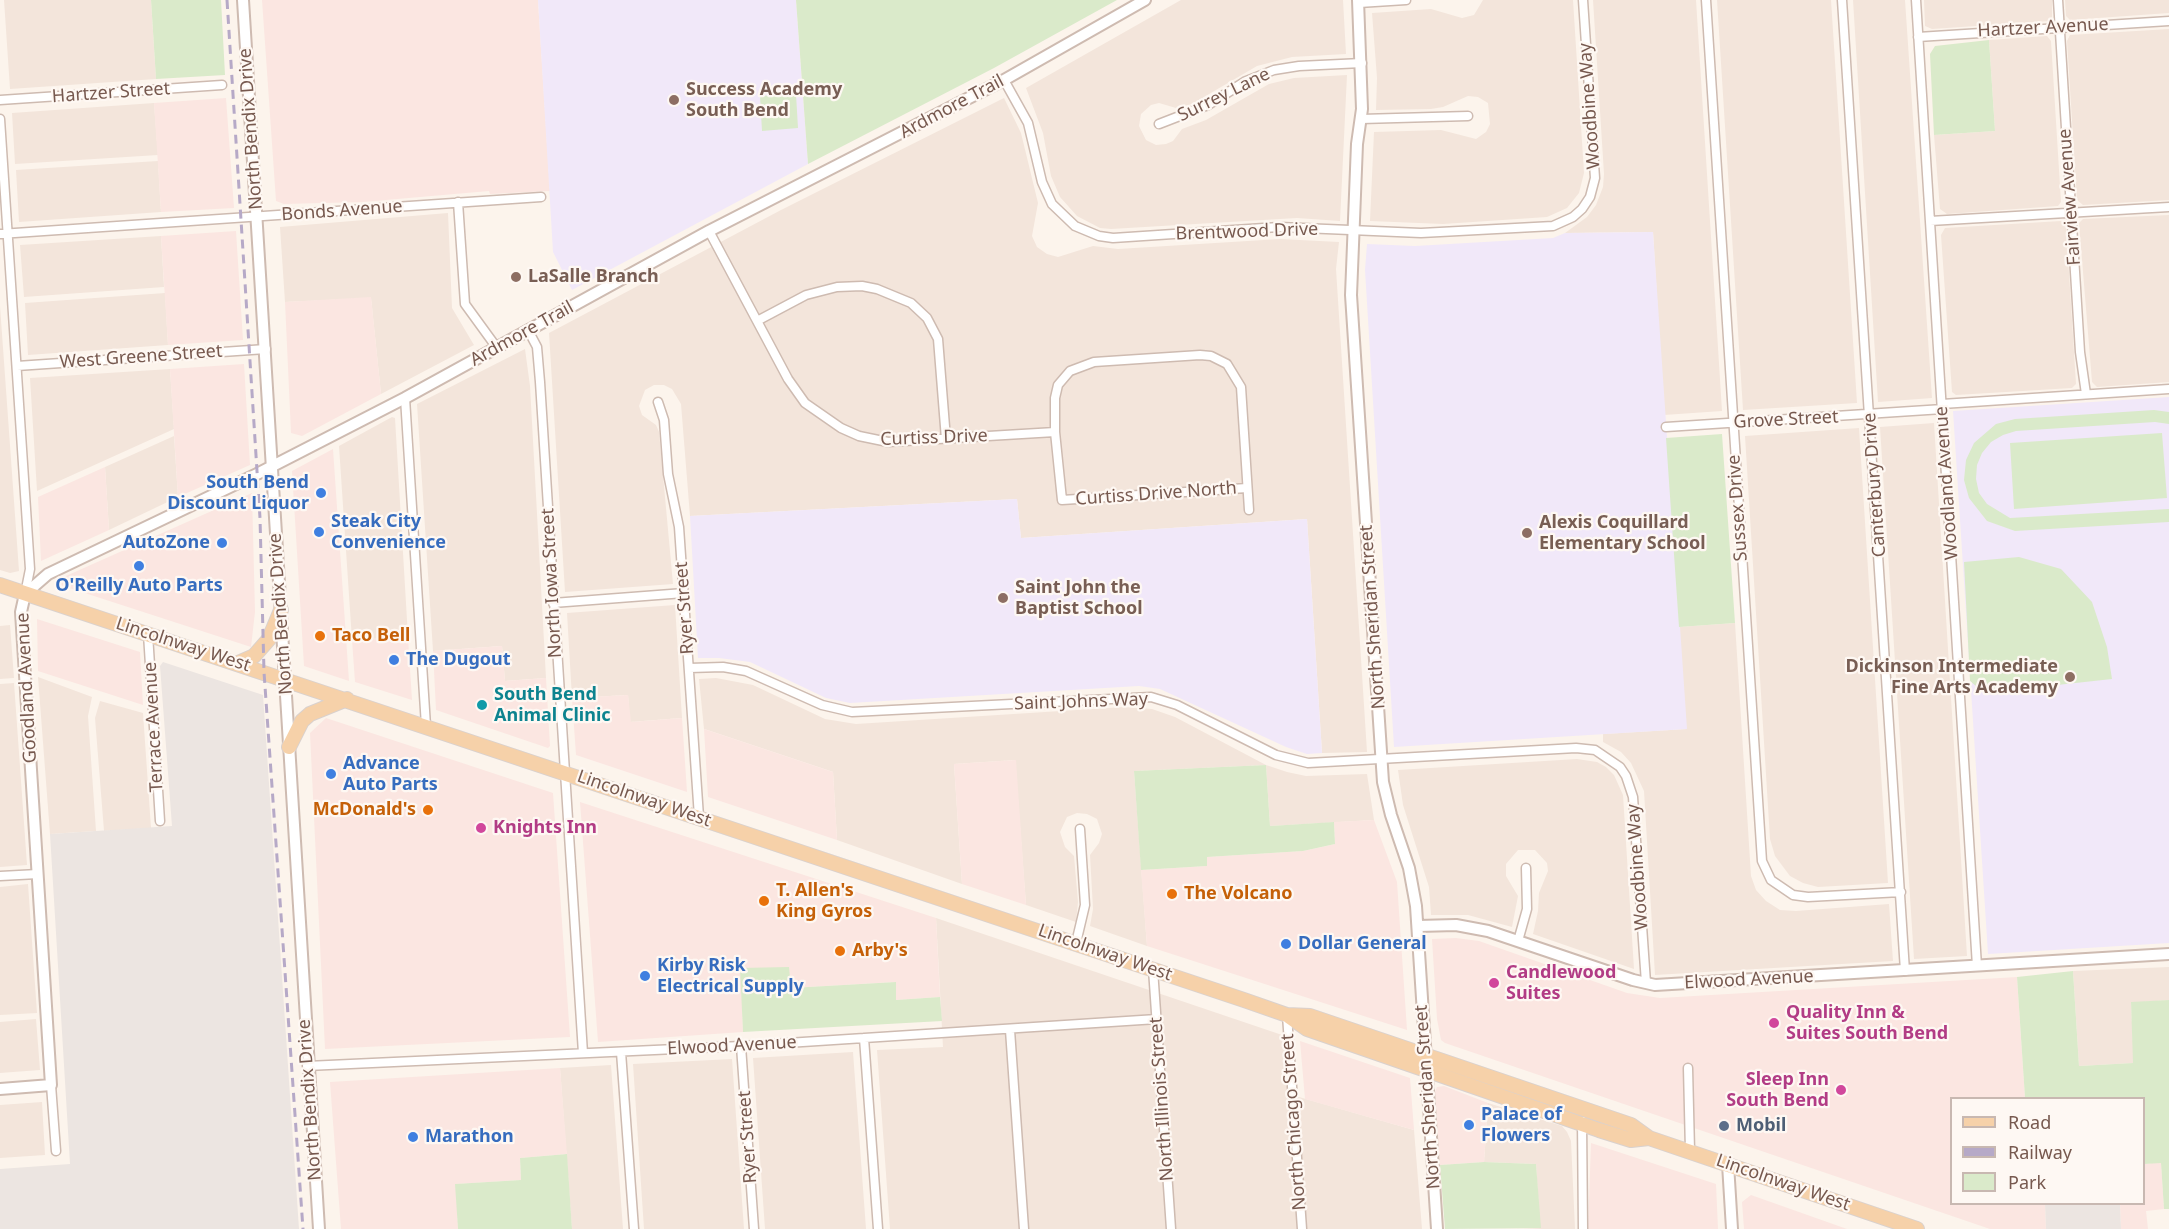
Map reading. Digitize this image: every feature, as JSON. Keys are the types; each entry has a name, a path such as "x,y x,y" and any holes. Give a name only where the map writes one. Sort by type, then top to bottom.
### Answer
{"main road":[{"name":"Lincolnway West","path":"0,585 1153,969 1287,1015 1307,1029 1582,1124 1631,1140 1648,1138"},
{"path":"238,663 254,656 269,639 281,610"},
{"path":"289,747 302,721 310,714 347,699"},
{"name":"Lincolnway West","path":"1287,1015 1310,1016 1631,1125 1648,1138 1917,1229"}],"street":[{"name":"North Bendix Drive","path":"243,0 286,679 307,1066 319,1229"},
{"name":"Ardmore Trail","path":"25,594 48,573 273,466 405,398 709,231 1004,80 1145,0"},
{"path":"1359,2 1406,0"},
{"name":"Woodbine Way","path":"1582,209 1593,188 1595,167 1583,0"},
{"name":"Sussex Drive","path":"1706,0 1762,861 1772,880 1793,895 1808,897 1901,892"},
{"name":"Canterbury Drive","path":"1842,0 1905,971"},
{"name":"Woodland Avenue","path":"1916,0 1977,966"},
{"name":"Fairview Avenue","path":"2058,0 2071,212 2086,394"},
{"name":"North Sheridan Street","path":"1359,2 1362,63 1361,119 1353,231 1352,295 1382,760 1386,798 1413,884 1418,926 1437,1229"},
{"name":"Hartzer Avenue","path":"1918,37 2169,21"},
{"name":"Surrey Lane","path":"1159,124 1198,110 1246,81 1274,70 1299,66 1362,63"},
{"name":"Brentwood Drive","path":"1004,80 1029,123 1042,182 1052,204 1064,218 1088,233 1113,238 1279,227 1433,233 1542,228 1563,223 1582,209"},
{"name":"Hartzer Street","path":"0,100 222,85"},
{"path":"1361,119 1468,116"},
{"name":"Goodland Avenue","path":"0,118 4,234 17,366 30,569 21,612 56,1151"},
{"name":"Bonds Avenue","path":"4,234 541,197"},
{"path":"458,202 465,304 497,348"},
{"path":"1930,221 2169,207"},
{"name":"Curtiss Drive","path":"709,231 788,379 805,403 841,428 859,436 888,442 1055,432"},
{"path":"757,321 806,295 837,287 862,286 877,289 911,303 927,318 938,339 946,439"},
{"name":"North Iowa Street","path":"528,330 537,347 540,382 563,772 583,1053"},
{"name":"West Greene Street","path":"17,366 266,349"},
{"path":"1055,432 1055,398 1058,385 1067,373 1078,366 1094,362 1211,356 1227,364 1241,387 1249,510"},
{"name":"Grove Street","path":"1666,427 1870,415 1942,406 2169,389"},
{"path":"405,398 426,726"},
{"name":"Ryer Street","path":"658,402 664,420 668,474 679,527 699,817"},
{"name":"Curtiss Drive North","path":"1055,432 1062,500 1246,488"},
{"path":"553,603 684,593"},
{"name":"Terrace Avenue","path":"148,634 160,821"},
{"name":"Saint Johns Way","path":"689,668 723,667 746,671 822,705 852,712 1151,697 1177,705 1276,755 1294,761 1321,764 1576,748"},
{"name":"Woodbine Way","path":"1576,748 1595,750 1612,759 1620,767 1631,786 1646,984"},
{"path":"1076,943 1085,905 1080,829"},
{"path":"1518,941 1527,909 1526,868"},
{"path":"0,876 38,873"},
{"name":"Elwood Avenue","path":"1418,926 1472,927 1646,984 1701,983 2169,954"},
{"name":"North Illinois Street","path":"1153,969 1171,1229"},
{"name":"North Chicago Street","path":"1287,1015 1302,1229"},
{"name":"Elwood Avenue","path":"307,1066 741,1046 1157,1019"},
{"path":"1010,1029 1024,1229"},
{"path":"864,1038 878,1229"},
{"name":"Ryer Street","path":"741,1046 754,1229"},
{"path":"621,1052 634,1229"},
{"path":"1688,1068 1690,1151"},
{"path":"0,1089 51,1085"},
{"path":"1581,1109 1583,1229"},
{"path":"1728,1164 1732,1229"}],"shaded area":[{"path":"4,0 151,0 156,79 10,89"},
{"path":"262,0 538,0 550,191 490,194 489,191 363,202 284,204 276,201"},
{"name":"Success Academy South Bend","path":"538,0 796,0 808,164 572,290 553,252"},
{"path":"1181,0 1343,0 1346,54 1292,57 1257,66 1192,104 1176,108 1159,103 1151,105 1141,114 1139,126 1146,140 1156,145 1166,144 1173,141 1182,129 1206,120 1269,84 1294,78 1347,75 1340,221 1297,218 1111,229 1100,228 1077,216 1060,197 1051,176 1043,133 1026,88"},
{"path":"1483,0 1573,0 1584,173 1579,193 1567,208 1547,217 1443,224 1370,221 1374,132 1441,130 1476,139 1486,132 1490,124 1488,103 1478,97 1468,96 1443,107 1431,109 1376,110 1377,78 1372,13 1431,9 1462,18 1474,15"},
{"path":"1593,0 1696,0 1722,411 1664,415 1653,232 1565,233 1587,217 1596,205 1603,187"},
{"path":"1717,0 1831,0 1857,403 1743,410"},
{"path":"1853,0 1905,0 1932,398 1878,402"},
{"path":"1924,0 2052,0 2052,17 2049,21 1932,29 1925,26"},
{"path":"2065,0 2169,0 2169,13 2070,20 2066,16"},
{"path":"2169,29 2169,200 2083,205 2077,200 2067,41 2070,35"},
{"path":"2047,36 2051,41 2061,202 2058,206 1947,214 1940,209 1934,135 1995,131 1989,40"},
{"path":"226,98 234,208 161,212 154,103"},
{"path":"1004,98 1021,133 1038,203 1032,236 1037,247 1047,254 1058,257 1093,246 1118,249 1280,239 1339,242 1336,269 1367,752 1322,753 1307,519 1021,538 1017,499 690,516 681,404 672,389 664,385 654,385 645,390 639,406 642,415 656,425 659,432 673,584 565,592 549,333 781,210"},
{"path":"154,103 158,155 15,164 12,113"},
{"path":"158,161 161,212 19,222 16,170"},
{"path":"448,213 452,308 474,345 381,394 371,298 285,302 280,227"},
{"path":"2169,215 2169,382 2097,387 2092,382 2079,223 2083,219"},
{"path":"2061,221 2066,226 2076,384 2072,388 1956,395 1952,392 1941,235 1945,228"},
{"path":"236,231 243,340 168,345 161,236"},
{"name":"Alexis Coquillard Elementary School","path":"1653,232 1687,729 1394,747 1365,270 1367,244 1415,246 1553,238 1565,233"},
{"path":"161,236 164,287 24,297 20,245"},
{"path":"165,293 168,345 28,355 25,303"},
{"path":"371,297 381,394 302,436 291,433 285,302"},
{"path":"0,306 19,571 10,573 0,570"},
{"path":"525,349 530,386 546,678 505,681 502,646 433,651 417,404"},
{"path":"244,364 250,465 178,497 170,369"},
{"path":"170,369 174,429 37,491 30,378"},
{"name":"Dickinson Intermediate Fine Arts Academy","path":"2169,397 2169,943 1988,954 1953,411"},
{"path":"392,417 395,418 408,637 352,640 339,446"},
{"path":"1934,423 1967,956 1914,959 1880,427"},
{"path":"1859,428 1888,883 1818,887 1790,876 1775,856 1770,839 1745,436"},
{"path":"174,436 178,497 109,530 105,467"},
{"path":"333,449 349,681 304,666 292,471"},
{"path":"105,467 109,530 41,561 38,497"},
{"path":"252,493 255,612 251,647 57,584 57,580"},
{"name":"Saint John the Baptist School","path":"1017,499 1021,538 1307,519 1322,753 1307,754 1286,747 1160,689 1139,686 850,703 826,698 750,662 698,658 690,516"},
{"path":"675,605 682,718 630,722 628,695 572,698 567,613"},
{"path":"37,619 140,652 143,705 38,671"},
{"path":"1735,623 1751,876 1756,890 1766,901 1780,910 1796,911 1889,904 1893,961 1655,975 1644,791 1631,763 1621,752 1603,742 1603,734 1686,729 1679,627"},
{"path":"10,625 14,678 0,679 0,626"},
{"path":"408,637 412,700 355,682 352,640"},
{"path":"502,646 505,681 546,678 550,746 548,748 436,710 433,651"},
{"path":"163,662 263,695 299,1229 0,1229 0,1169 70,1164 50,834 172,826 160,666"},
{"path":"38,677 92,697 88,716 96,831 50,834"},
{"path":"716,678 753,685 825,719 856,724 1124,707 1152,709 1175,717 1266,765 1134,771 1147,946 1090,926 1093,909 1090,855 1099,843 1102,834 1097,819 1087,814 1077,813 1067,817 1060,832 1065,847 1074,856 1078,902 1076,922 1026,905 1015,760 954,764 962,884 837,840 833,772 704,729 699,679"},
{"path":"14,683 27,865 0,867 0,684"},
{"path":"628,695 631,722 682,718 687,792 576,755 572,698"},
{"path":"100,701 143,713 151,828 104,831 95,718"},
{"path":"326,718 553,793 570,1037 325,1049 310,733"},
{"path":"704,729 833,772 837,840 708,797"},
{"path":"1577,759 1597,762 1606,767 1614,775 1623,795 1634,969 1533,934 1539,893 1548,871 1547,863 1535,850 1518,850 1506,864 1506,876 1518,896 1512,927 1468,915 1431,915 1429,887 1403,805 1398,770"},
{"path":"1016,760 1026,905 962,884 954,764"},
{"path":"1266,765 1306,776 1367,774 1374,820 1270,826"},
{"path":"580,802 936,918 940,997 896,1000 895,982 791,988 741,968 743,1032 598,1042"},
{"path":"1374,820 1397,882 1407,1030 1147,946 1141,870 1207,866 1207,857 1303,851 1335,844 1334,822"},
{"path":"28,884 37,1013 0,1015 0,887"},
{"path":"936,918 1288,1037 1292,1095 1414,1130 1422,1229 890,1229 877,1050 943,1047"},
{"path":"1456,938 1479,941 1627,993 1660,998 2017,977 2025,1097 1950,1097 1950,1205 2045,1205 2046,1229 1990,1229 1445,1043 1441,1040 1437,1019 1432,939"},
{"path":"2169,967 2169,1000 2131,1003 2134,1063 2079,1066 2073,971"},
{"path":"36,1019 40,1070 0,1073 0,1022"},
{"path":"1300,1041 1410,1078 1414,1130 1305,1099"},
{"path":"853,1052 866,1229 765,1229 753,1058"},
{"path":"732,1059 744,1229 644,1229 633,1064"},
{"path":"611,1065 623,1229 572,1229 560,1068"},
{"path":"560,1068 567,1154 520,1158 521,1180 456,1184 458,1229 341,1229 330,1082"},
{"path":"1444,1086 1488,1103 1484,1162 1440,1165 1435,1092 1437,1087"},
{"path":"42,1102 45,1155 0,1158 0,1105"},
{"path":"1488,1103 1562,1126 1567,1132 1571,1141 1575,1229 1523,1229 1540,1228 1536,1164 1484,1162"},
{"path":"1591,1143 1716,1184 1718,1229 1588,1229"},
{"path":"2161,1162 2164,1209 2146,1211 2148,1229 2121,1229 2120,1205 2145,1205 2145,1164"},
{"path":"1751,1195 1847,1229 1744,1229 1742,1202"},
{"path":"2045,1205 2120,1205 2121,1229 2046,1229"}],"green space":[{"path":"151,0 221,0 225,75 156,79"},
{"path":"796,0 1117,0 994,68 808,164"},
{"path":"1989,40 1995,131 1934,135 1930,54 1935,46"},
{"path":"796,94 798,128 762,131 760,96"},
{"path":"2154,410 2169,412 2169,424 2155,422 2016,431 2003,435 1991,442 1982,453 1977,465 1976,479 1979,493 1987,504 2010,518 2169,509 2169,522 2015,531 1987,521 1969,498 1964,480 1966,460 1974,443 1996,424 2015,419"},
{"path":"2162,433 2167,498 2014,509 2010,443"},
{"path":"1722,434 1735,623 1679,627 1666,438"},
{"path":"2019,557 2061,569 2092,602 2107,647 2112,679 1984,693 1970,681 1964,562"},
{"path":"1266,765 1270,826 1334,822 1335,844 1303,851 1207,857 1207,866 1141,870 1134,771"},
{"path":"789,967 791,988 896,982 896,1000 940,997 942,1021 743,1032 740,968"},
{"path":"2073,971 2079,1066 2133,1063 2131,1002 2169,1000 2169,1209 2164,1209 2161,1163 2145,1164 2145,1097 2025,1097 2017,977"},
{"path":"567,1154 572,1229 458,1229 455,1184 521,1180 520,1158"},
{"path":"1484,1162 1536,1164 1541,1228 1445,1229 1440,1165"}],"railway":[{"path":"227,0 260,518 264,672 303,1229"}],"place":[{"name":"Success Academy South Bend","path":"674,100"},
{"name":"LaSalle Branch","path":"516,277"},
{"name":"South Bend Discount Liquor","path":"321,493"},
{"name":"Steak City Convenience","path":"319,532"},
{"name":"Alexis Coquillard Elementary School","path":"1527,533"},
{"name":"AutoZone","path":"222,543"},
{"name":"O'Reilly Auto Parts","path":"139,566"},
{"name":"Saint John the Baptist School","path":"1003,598"},
{"name":"Taco Bell","path":"320,636"},
{"name":"The Dugout","path":"394,660"},
{"name":"Dickinson Intermediate Fine Arts Academy","path":"2070,677"},
{"name":"South Bend Animal Clinic","path":"482,705"},
{"name":"Advance Auto Parts","path":"331,774"},
{"name":"McDonald's","path":"428,810"},
{"name":"Knights Inn","path":"481,828"},
{"name":"The Volcano","path":"1172,894"},
{"name":"T. Allen's King Gyros","path":"764,901"},
{"name":"Dollar General","path":"1286,944"},
{"name":"Arby's","path":"840,951"},
{"name":"Kirby Risk Electrical Supply","path":"645,976"},
{"name":"Candlewood Suites","path":"1494,983"},
{"name":"Quality Inn & Suites South Bend","path":"1774,1023"},
{"name":"Sleep Inn South Bend","path":"1841,1090"},
{"name":"Palace of Flowers","path":"1469,1125"},
{"name":"Mobil","path":"1724,1126"},
{"name":"Marathon","path":"413,1137"}]}
